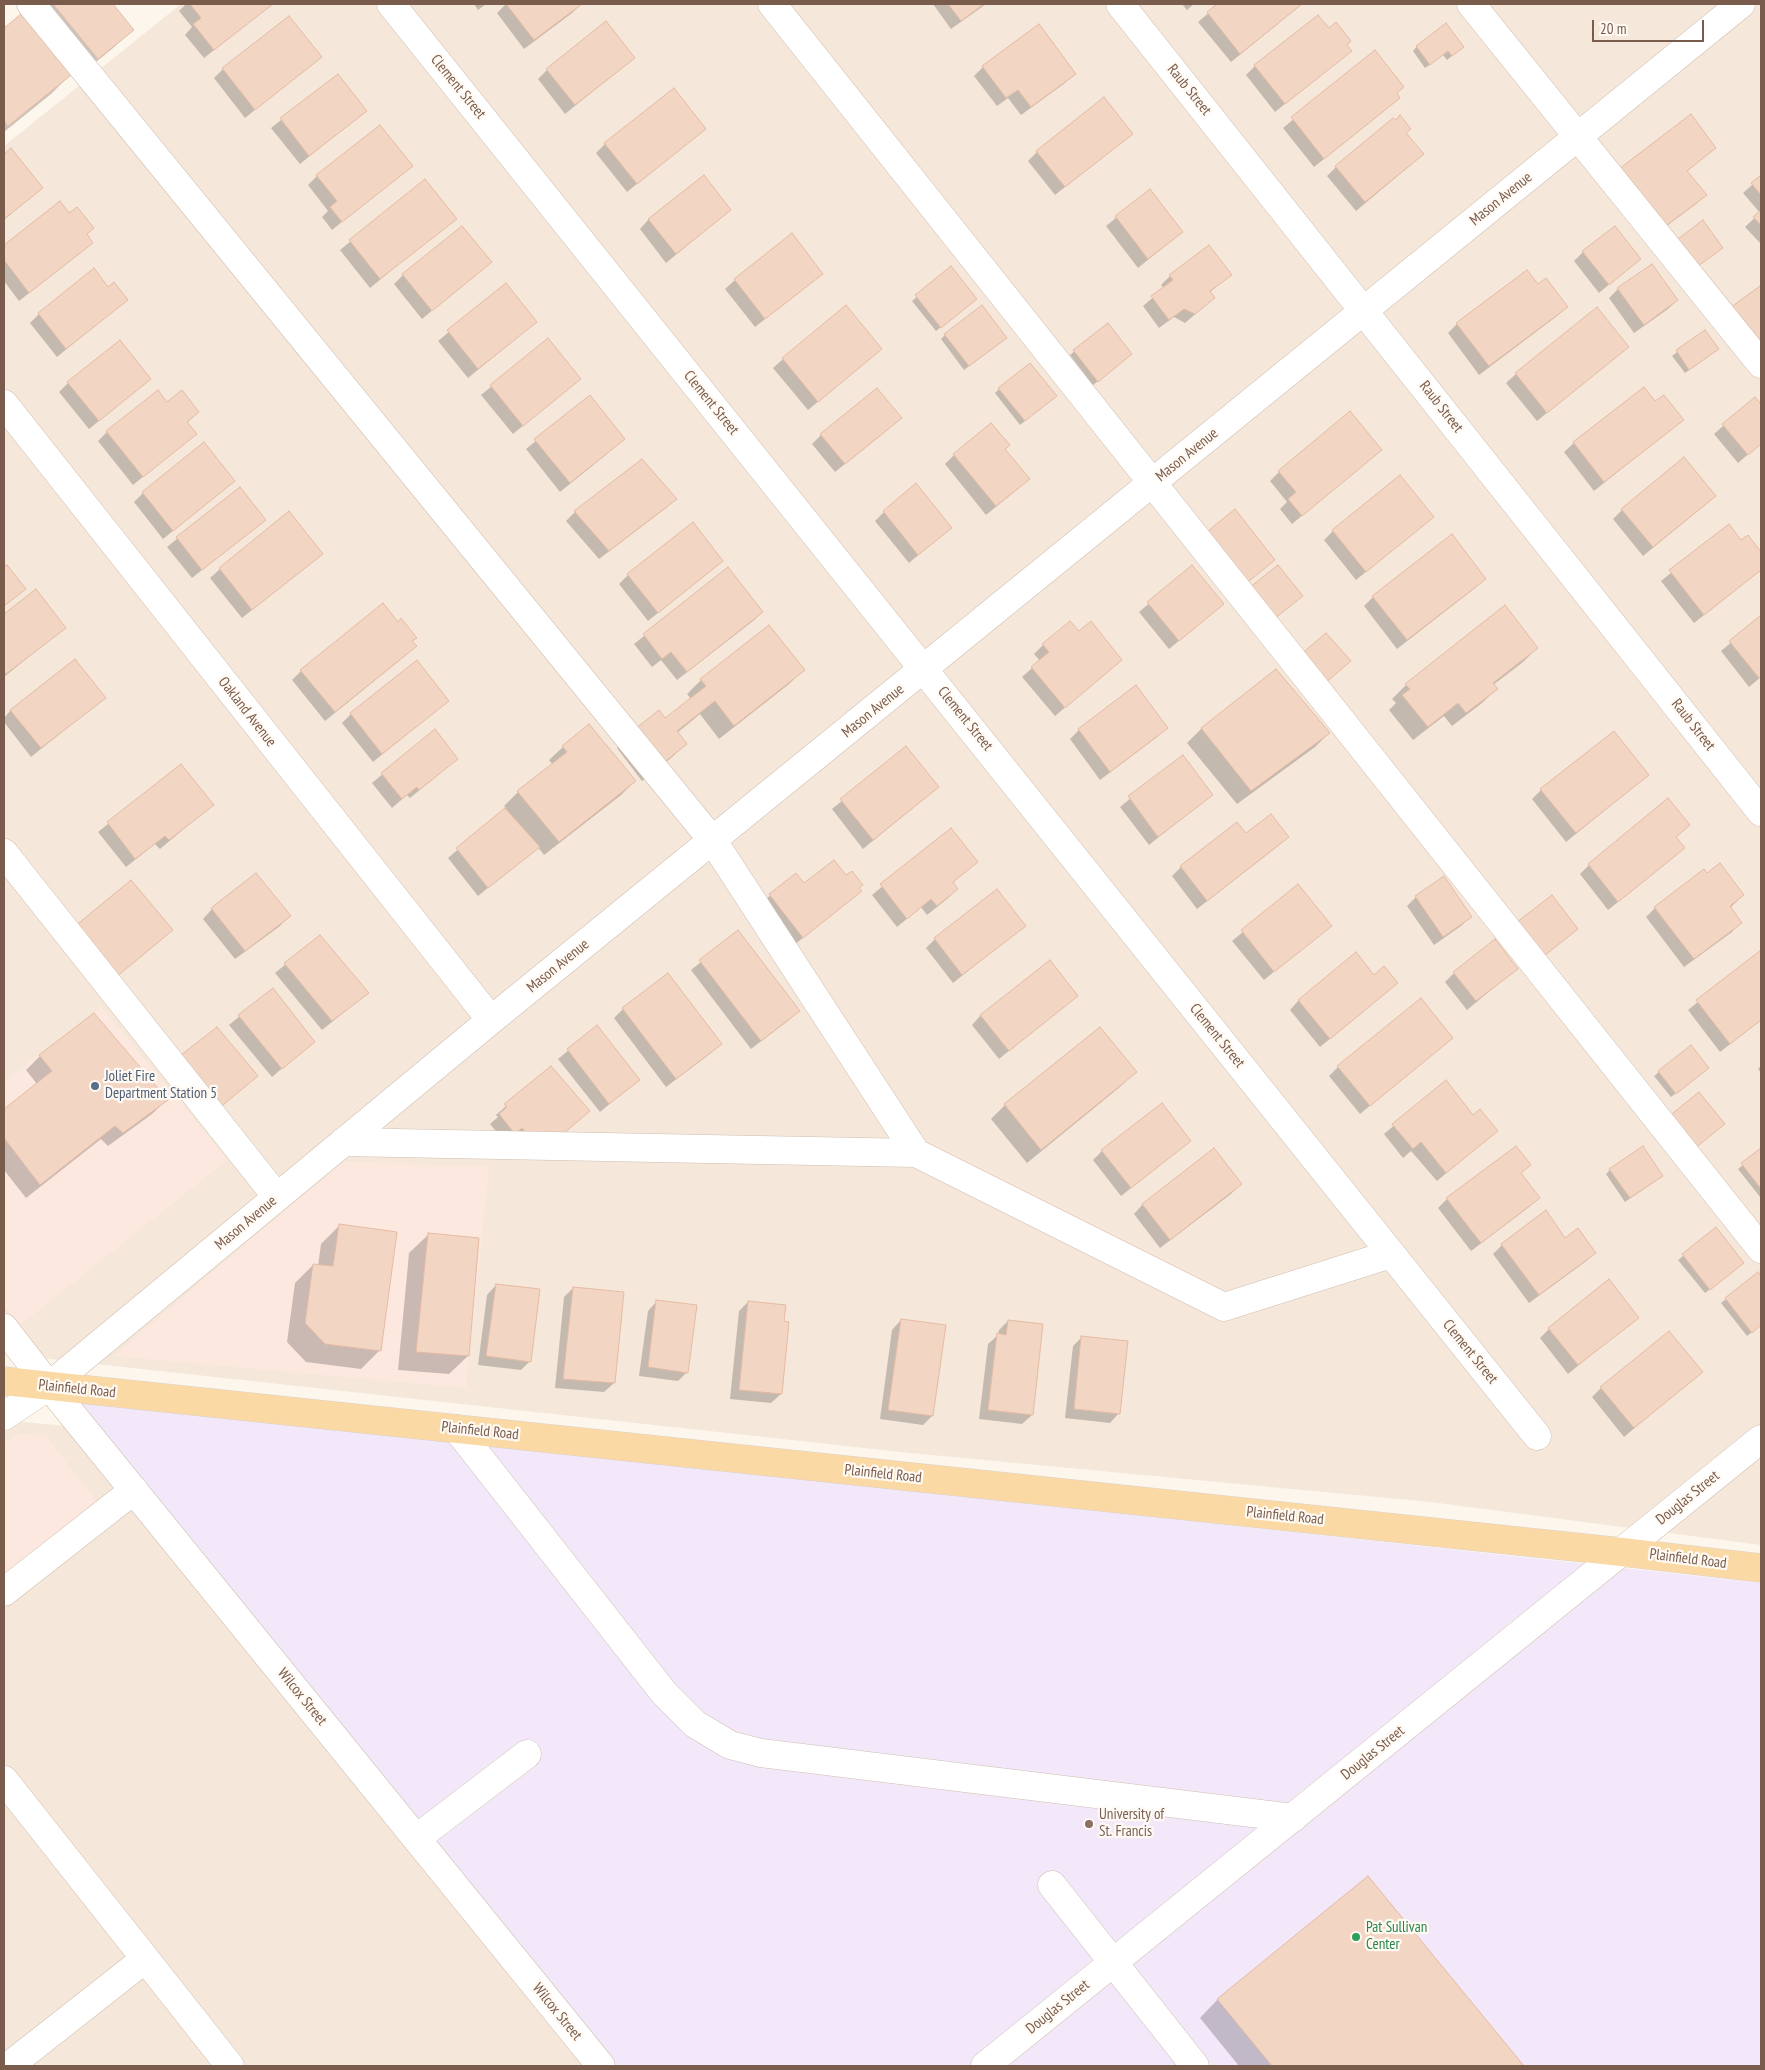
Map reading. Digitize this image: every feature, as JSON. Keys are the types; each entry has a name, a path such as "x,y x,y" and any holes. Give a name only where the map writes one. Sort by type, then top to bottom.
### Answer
{"main road":[{"name":"Plainfield Road","path":"4,1381 1761,1568"}],"street":[{"path":"32,4 713,840 916,1153"},
{"name":"Clement Street","path":"391,4 1537,1436"},
{"path":"772,4 1761,1249"},
{"name":"Raub Street","path":"1120,4 1365,310 1761,812"},
{"path":"1471,4 1761,364"},
{"name":"Mason Avenue","path":"4,1416 49,1386 491,1020 1741,4"},
{"name":"Oakland Avenue","path":"4,404 491,1020"},
{"path":"4,853 277,1197"},
{"path":"343,1142 916,1153 1224,1307 1391,1254"},
{"name":"Wilcox Street","path":"4,1328 601,2066"},
{"path":"457,1429 664,1693 695,1724 730,1744 761,1753 1292,1818"},
{"name":"Douglas Street","path":"985,2066 1761,1439"},
{"path":"4,1592 134,1490"},
{"path":"417,1838 527,1754"},
{"path":"8,1795 145,1959 230,2066"},
{"path":"1052,1885 1195,2066"},
{"path":"8,2066 145,1959"}],"shaded area":[{"path":"181,4 1761,4 1761,1545 1430,1502 910,1453 4,1354 4,146"},
{"path":"101,1007 227,1160 20,1325 4,1304 4,1082"},
{"path":"343,1162 489,1167 466,1388 114,1356"},
{"name":"University of St. Francis","path":"77,1400 1761,1583 1761,2066 609,2066"},
{"path":"4,1420 189,1438 1761,2066 4,2066"},
{"path":"17,1434 46,1436 109,1518 4,1598 4,1444"}],"building":[{"path":"53,4 113,4 134,30 98,59"},
{"path":"190,4 273,4 214,50 193,24 201,18"},
{"path":"506,4 582,4 534,40"},
{"path":"948,4 984,4 961,21"},
{"path":"1217,4 1302,4 1240,54 1207,12"},
{"path":"21,14 71,75 8,126 4,121 4,28"},
{"path":"1318,15 1329,28 1336,22 1351,41 1347,45 1352,51 1285,104 1254,65"},
{"path":"289,16 322,57 255,110 222,68"},
{"path":"606,21 635,58 575,105 546,69"},
{"path":"1446,23 1464,47 1452,56 1448,51 1430,65 1416,46"},
{"path":"1039,24 1076,74 1031,107 1018,90 1006,98 982,66"},
{"path":"1375,50 1404,87 1397,93 1400,98 1324,159 1291,117"},
{"path":"338,74 367,111 309,156 280,118"},
{"path":"674,88 706,129 637,184 604,143"},
{"path":"1104,97 1133,134 1065,187 1036,151"},
{"path":"1691,114 1716,148 1687,171 1707,195 1659,231 1615,172"},
{"path":"1400,115 1411,129 1406,133 1424,154 1365,202 1335,166 1393,118 1396,120"},
{"path":"380,125 413,166 342,222 330,207 337,201 316,175"},
{"path":"11,148 43,188 4,219 4,154"},
{"path":"704,175 731,210 676,254 648,219"},
{"path":"1761,175 1761,195 1751,183"},
{"path":"425,179 457,219 380,279 349,240"},
{"path":"1150,189 1183,232 1148,259 1115,216"},
{"path":"60,201 69,213 77,207 94,228 87,234 93,243 29,293 4,260 4,245"},
{"path":"1761,210 1761,225 1753,217"},
{"path":"1703,220 1723,248 1694,269 1674,242"},
{"path":"462,226 492,262 432,311 402,274"},
{"path":"1615,226 1641,259 1609,285 1582,251"},
{"path":"792,233 823,274 765,319 734,279"},
{"path":"1209,245 1232,275 1210,291 1215,298 1195,314 1184,309 1169,320 1151,296 1173,280 1169,275"},
{"path":"1652,264 1678,300 1644,325 1617,288"},
{"path":"951,266 977,299 941,328 915,295"},
{"path":"94,268 108,287 114,282 128,300 66,349 38,313"},
{"path":"1527,270 1538,284 1546,278 1568,307 1489,366 1456,323"},
{"path":"506,283 537,322 478,369 447,330"},
{"path":"1760,286 1761,288 1761,354 1727,310"},
{"path":"846,305 882,349 818,402 782,358"},
{"path":"982,305 1007,338 969,366 944,334"},
{"path":"1597,307 1629,347 1547,413 1515,373"},
{"path":"1108,323 1132,354 1098,382 1073,350"},
{"path":"1705,330 1719,349 1689,370 1676,350"},
{"path":"548,338 581,379 523,426 490,385"},
{"path":"120,340 151,379 99,421 67,382"},
{"path":"1030,363 1057,396 1025,421 998,388"},
{"path":"1644,387 1655,401 1664,395 1684,420 1604,482 1573,442"},
{"path":"877,388 902,418 845,464 820,434"},
{"path":"158,390 167,402 182,390 199,412 187,422 197,434 143,477 106,431"},
{"path":"590,395 625,439 570,483 534,439"},
{"path":"1755,397 1761,404 1761,444 1748,455 1722,424"},
{"path":"1350,411 1382,450 1302,516 1288,499 1296,492 1278,471"},
{"path":"991,423 1010,445 1005,449 1030,479 996,506 953,454"},
{"path":"204,442 235,481 173,531 142,492"},
{"path":"1684,457 1716,496 1653,547 1621,509"},
{"path":"642,459 677,499 609,551 574,511"},
{"path":"1400,475 1434,517 1366,572 1332,530"},
{"path":"916,483 952,528 918,555 883,511"},
{"path":"240,487 266,520 202,570 176,537"},
{"path":"1235,509 1275,560 1243,586 1203,535"},
{"path":"289,511 323,554 252,610 219,568"},
{"path":"693,522 723,561 658,613 627,574"},
{"path":"1729,524 1741,540 1748,535 1761,552 1761,570 1704,615 1669,570"},
{"path":"1452,534 1486,579 1407,640 1372,596"},
{"path":"7,565 26,589 4,606 4,567"},
{"path":"1192,565 1224,604 1179,641 1147,602"},
{"path":"1278,565 1303,596 1274,619 1249,588"},
{"path":"728,567 763,612 687,672 671,652 662,659 643,634"},
{"path":"36,589 66,628 6,674 4,672 4,614"},
{"path":"383,603 398,622 401,618 417,638 412,641 417,646 335,712 300,670"},
{"path":"1505,605 1538,648 1493,683 1498,689 1466,713 1458,703 1428,727 1402,695 1410,689 1405,684"},
{"path":"1761,615 1761,677 1759,678 1729,641"},
{"path":"1070,621 1079,631 1091,621 1122,660 1065,708 1031,667 1049,652 1042,644"},
{"path":"769,625 805,670 734,726 715,701 677,731 687,744 657,768 630,733 659,710 665,718 706,686 700,679"},
{"path":"1326,633 1351,661 1324,684 1300,655"},
{"path":"75,659 106,698 41,748 10,710"},
{"path":"417,660 449,701 382,754 350,713"},
{"path":"1276,669 1330,733 1251,791 1201,728"},
{"path":"1136,685 1168,728 1110,772 1078,729"},
{"path":"589,724 636,781 559,842 517,791 567,752 562,746"},
{"path":"435,729 458,759 419,790 417,787 402,799 381,773"},
{"path":"1614,731 1649,775 1576,833 1540,789"},
{"path":"906,746 939,787 873,840 840,799"},
{"path":"1183,755 1213,795 1158,837 1128,796"},
{"path":"181,764 214,805 169,840 165,836 135,859 107,822"},
{"path":"1668,798 1690,825 1676,837 1685,848 1618,902 1588,864"},
{"path":"505,808 540,847 488,888 456,848"},
{"path":"1271,814 1289,837 1207,901 1180,866 1237,822 1246,833"},
{"path":"951,828 978,862 953,882 958,889 937,906 931,899 907,919 880,884"},
{"path":"834,860 846,875 852,871 863,885 859,888 862,891 803,938 769,894 796,873 804,883"},
{"path":"1720,863 1744,895 1730,906 1742,923 1694,959 1654,907 1704,869 1707,873"},
{"path":"256,873 291,916 245,951 211,908"},
{"path":"1444,876 1472,917 1443,937 1415,896"},
{"path":"131,880 173,930 115,978 74,927"},
{"path":"1298,884 1332,926 1274,972 1241,930"},
{"path":"997,889 1026,926 962,975 934,938"},
{"path":"1552,895 1578,929 1544,956 1517,922"},
{"path":"738,930 800,1011 761,1041 699,960"},
{"path":"320,935 369,993 332,1021 284,963"},
{"path":"1495,939 1518,969 1476,1001 1453,972"},
{"path":"1761,950 1761,1020 1730,1044 1696,1000"},
{"path":"1356,952 1374,975 1384,966 1398,983 1330,1039 1298,1000"},
{"path":"1050,960 1078,996 1009,1051 980,1015"},
{"path":"668,973 722,1044 676,1079 622,1008"},
{"path":"273,988 315,1042 282,1069 238,1015"},
{"path":"1421,998 1453,1038 1370,1106 1337,1066"},
{"name":"Joliet Fire Department Station 5","path":"94,1013 168,1100 123,1133 115,1126 40,1185 4,1138 4,1109 52,1071 39,1055"},
{"path":"597,1025 640,1080 609,1104 567,1049"},
{"path":"217,1027 258,1076 218,1109 176,1059"},
{"path":"1100,1027 1137,1072 1041,1150 1004,1104"},
{"path":"1691,1045 1709,1068 1676,1094 1658,1071"},
{"path":"551,1066 590,1111 551,1144 537,1145 522,1128 515,1134 499,1114 507,1107 504,1104"},
{"path":"1446,1080 1473,1115 1480,1109 1498,1131 1446,1173 1421,1142 1413,1149 1392,1124"},
{"path":"1699,1092 1725,1124 1694,1149 1668,1117"},
{"path":"1162,1103 1191,1141 1131,1188 1101,1150"},
{"path":"1516,1146 1531,1165 1521,1173 1540,1198 1481,1243 1446,1198"},
{"path":"1643,1146 1663,1176 1630,1198 1609,1169"},
{"path":"1214,1148 1242,1184 1170,1240 1142,1204"},
{"path":"1761,1148 1761,1189 1741,1163"},
{"path":"1546,1210 1565,1238 1578,1228 1596,1253 1539,1295 1501,1244"},
{"path":"339,1224 397,1232 381,1351 325,1344 305,1323 313,1264 333,1266"},
{"path":"1716,1227 1744,1263 1710,1290 1682,1254"},
{"path":"428,1233 479,1238 469,1356 416,1352"},
{"path":"1758,1272 1761,1276 1761,1325 1752,1333 1725,1298"},
{"path":"1609,1279 1639,1318 1578,1365 1548,1328"},
{"path":"496,1284 540,1289 531,1362 486,1356"},
{"path":"573,1287 624,1292 615,1383 563,1379"},
{"path":"656,1300 697,1305 688,1373 648,1367"},
{"path":"748,1301 786,1305 784,1321 789,1322 782,1394 739,1390"},
{"path":"901,1319 946,1325 933,1416 888,1410"},
{"path":"1008,1320 1043,1324 1033,1415 988,1410 997,1333 1006,1335"},
{"path":"1669,1331 1703,1372 1634,1428 1600,1387"},
{"path":"1081,1336 1128,1341 1120,1414 1074,1409"},
{"name":"Pat Sullivan Center","path":"1368,1876 1524,2066 1272,2066 1217,1999"}],"place":[{"name":"Joliet Fire Department Station 5","path":"95,1086"},
{"name":"University of St. Francis","path":"1089,1824"},
{"name":"Pat Sullivan Center","path":"1356,1937"}]}
